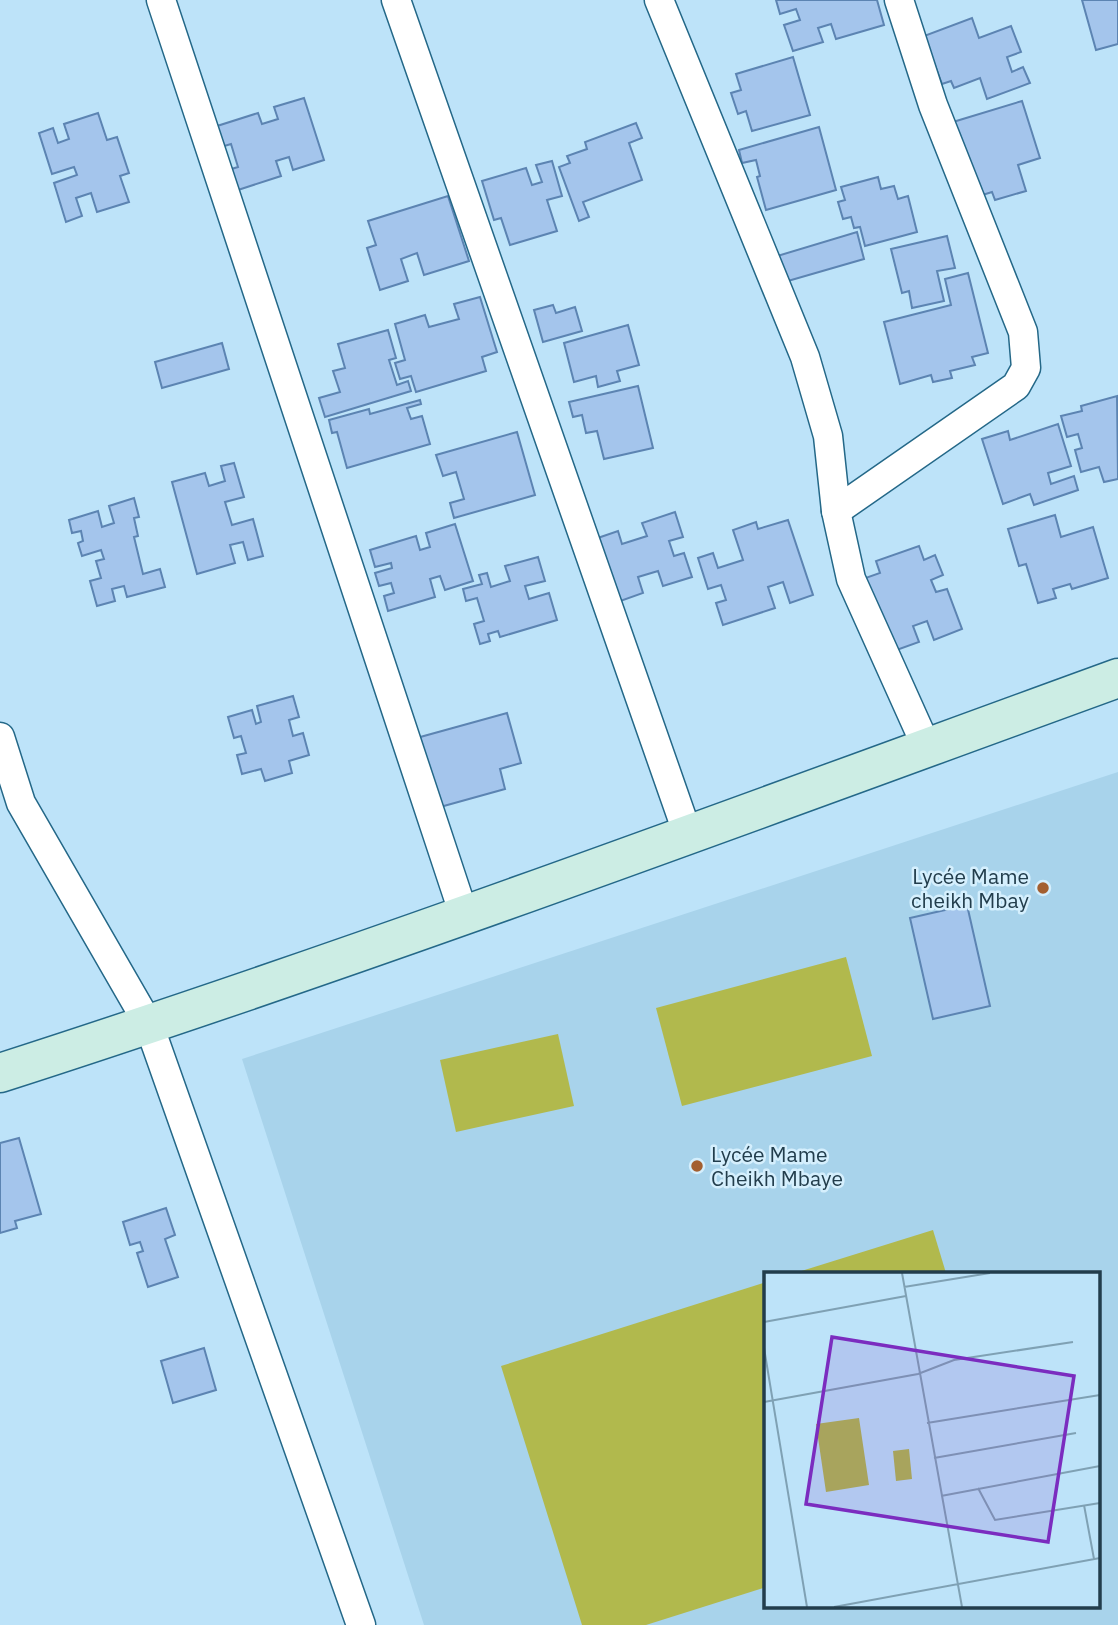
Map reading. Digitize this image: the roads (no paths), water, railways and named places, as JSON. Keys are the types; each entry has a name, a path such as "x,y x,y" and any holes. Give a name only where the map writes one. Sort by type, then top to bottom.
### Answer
{"main road":[{"path":"0,1073 149,1025 464,915 1118,678"}],"street":[{"path":"161,0 464,915"},
{"path":"396,0 688,835"},
{"path":"659,0 804,357 828,436 836,510 851,579 927,748"},
{"path":"836,510 1016,386 1026,368 1023,332 933,105 899,0"},
{"path":"0,737 21,803 149,1025 361,1625"}],"place":[{"name":"Lycée Mame cheikh Mbay","path":"1043,888"},
{"name":"Lycée Mame Cheikh Mbaye","path":"697,1166"}]}
